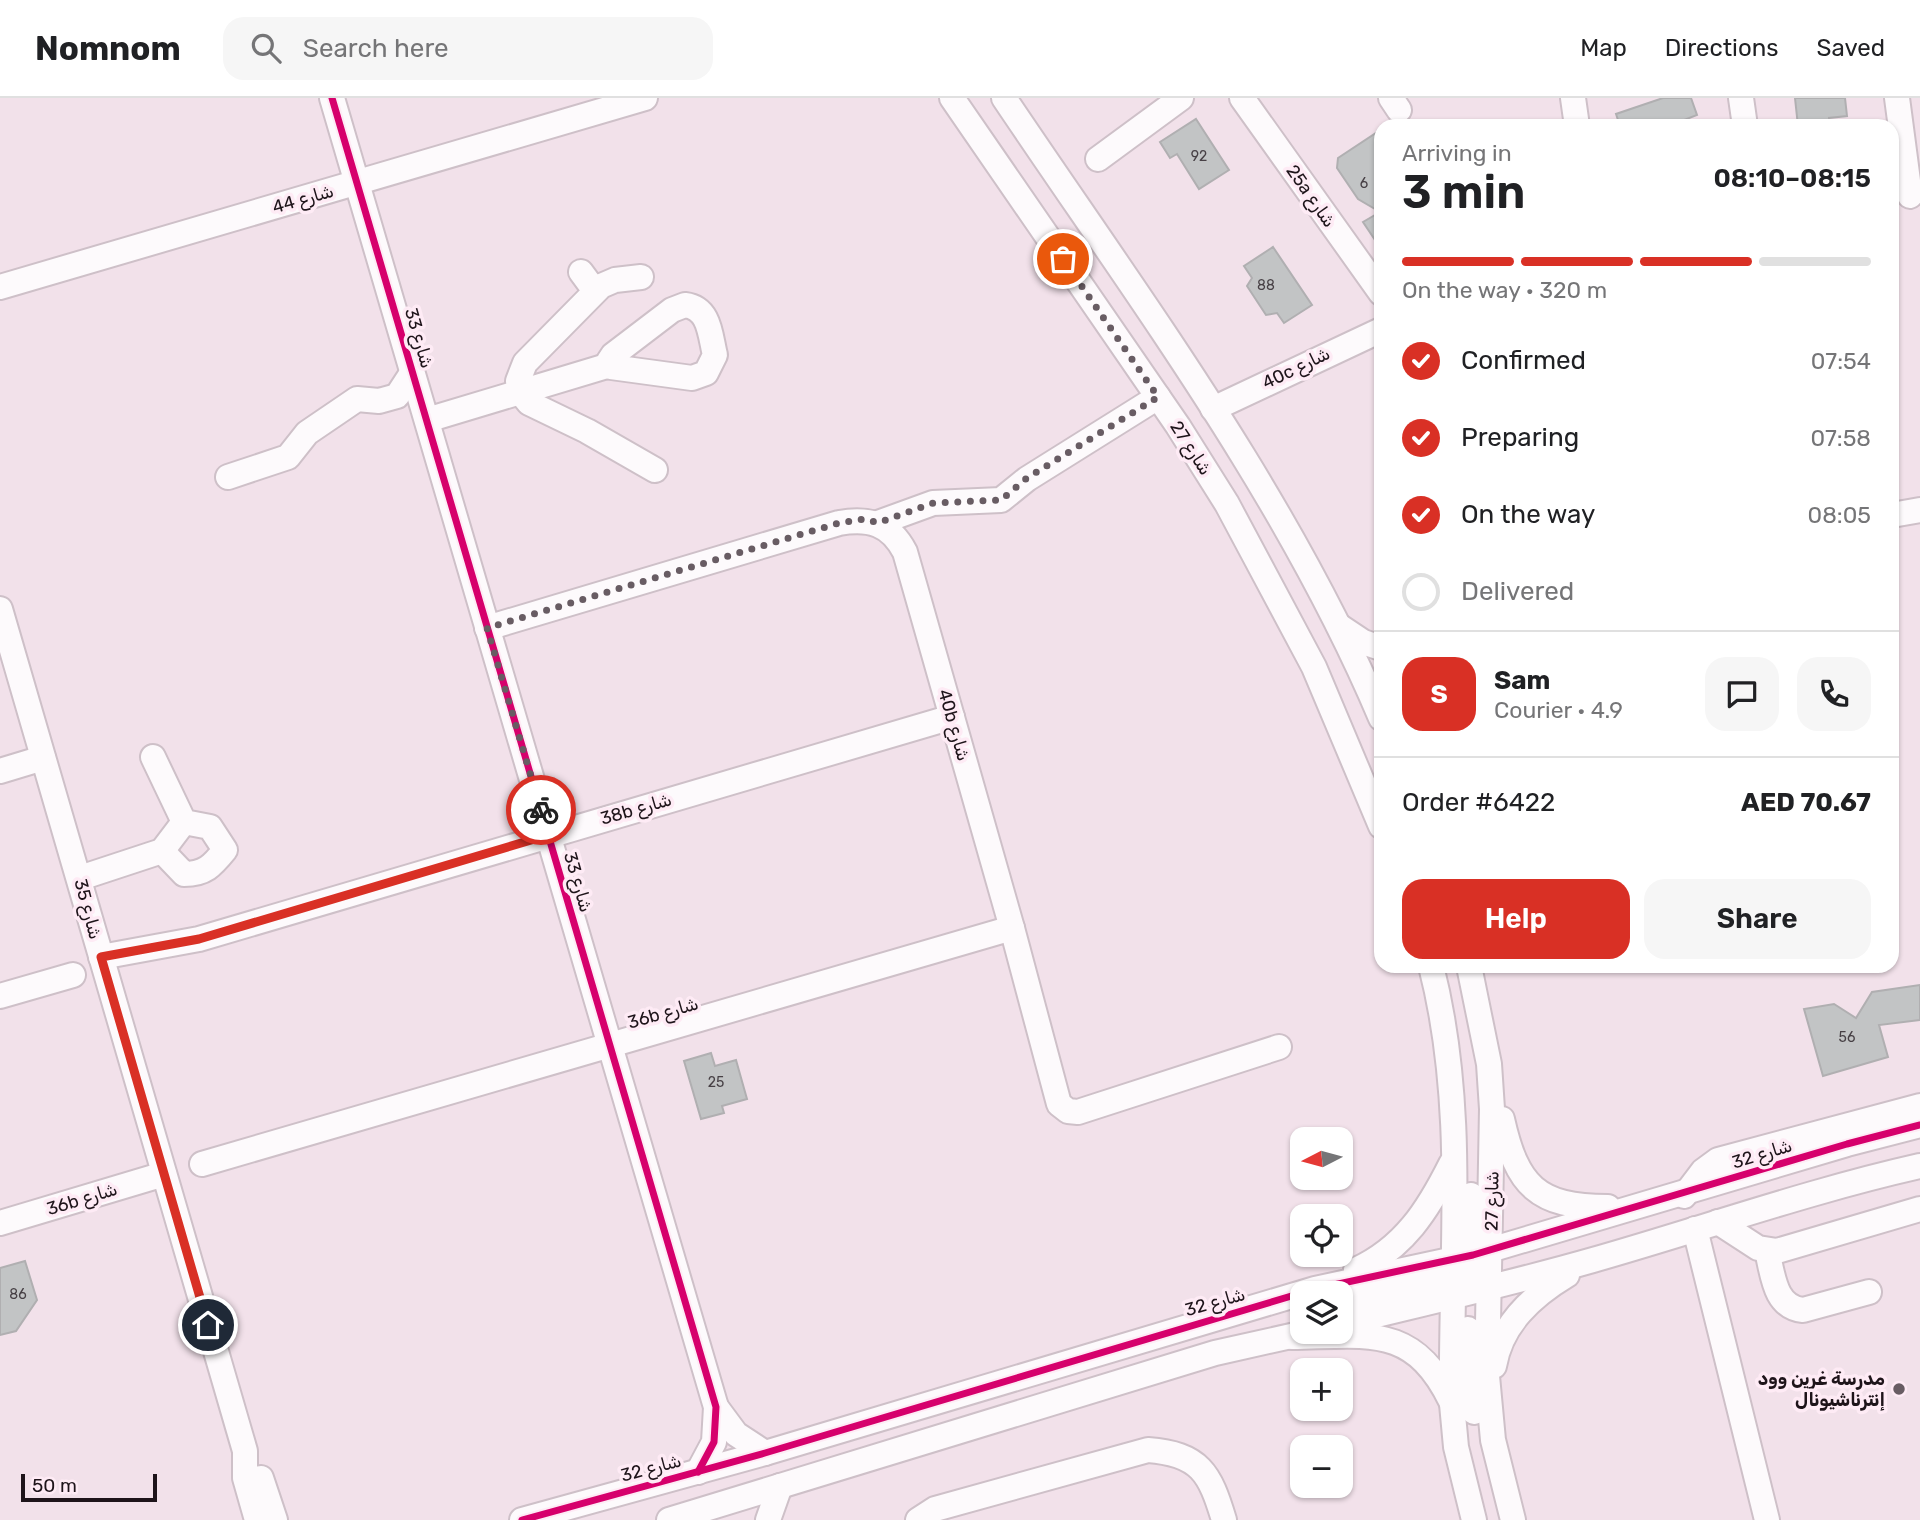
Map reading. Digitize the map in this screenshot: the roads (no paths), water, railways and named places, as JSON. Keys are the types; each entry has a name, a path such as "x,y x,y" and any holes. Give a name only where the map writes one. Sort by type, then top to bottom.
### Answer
{"street":[{"name":"شارع 33","path":"332,98 716,1408 714,1442 698,1472"},
{"name":"شارع 44","path":"0,287 645,98"},
{"name":"شارع 27","path":"952,98 1158,397 1227,504 1320,679 1374,809"},
{"path":"1004,98 1260,478 1339,626 1374,703"},
{"path":"1098,159 1181,98"},
{"name":"25a شارع","path":"1242,98 1374,283"},
{"path":"1573,98 1576,119"},
{"path":"1741,98 1744,119"},
{"path":"1897,98 1907,196"},
{"path":"641,277 588,282 525,363 518,381 520,392 529,403 587,431 655,470"},
{"name":"40c شارع","path":"1213,409 1374,333"},
{"path":"427,421 610,365"},
{"path":"228,477 288,457 307,433 357,399 379,401 397,396 412,373"},
{"path":"487,628 839,523 865,519 878,523 933,503 1001,500 1027,478 1158,397"},
{"path":"1899,514 1920,510"},
{"name":"40b شارع","path":"878,523 899,540 905,552 1012,928 1057,1099 1068,1111 1078,1112 1279,1047"},
{"name":"شارع 35","path":"0,609 245,1451 258,1468 265,1519"},
{"path":"1339,626 1363,642 1374,646"},
{"name":"38b شارع","path":"104,967 952,718"},
{"path":"153,757 184,822"},
{"path":"0,771 43,758"},
{"path":"80,878 162,851 184,822"},
{"path":"162,851 184,874 197,874 208,869 225,850 210,827 184,822"},
{"name":"36b شارع","path":"202,1164 1012,928"},
{"name":"شارع 27","path":"1433,973 1443,1012 1452,1072 1454,1157 1499,1475 1511,1514"},
{"name":"شارع 27","path":"1470,973 1489,1064 1492,1132 1452,1404 1456,1447 1474,1520"},
{"path":"0,996 72,975"},
{"path":"1443,1012 1461,1049 1470,1089 1469,1366 1475,1426 1486,1469 1511,1514"},
{"path":"1489,1064 1509,1151 1516,1168 1530,1185 1563,1204 1640,1206"},
{"path":"1353,1302 1471,1273 1644,1219 1689,1193 1703,1171 1718,1160 1920,1106"},
{"name":"شارع 32","path":"1353,1319 1640,1206 1920,1125"},
{"path":"1331,1281 1391,1250 1425,1212 1454,1157"},
{"name":"شارع 32","path":"1353,1285 1594,1260 1706,1225 1920,1166"},
{"name":"36b شارع","path":"0,1223 164,1174"},
{"path":"1706,1225 1767,1251 1787,1248 1920,1209"},
{"path":"1706,1225 1767,1520"},
{"path":"1767,1251 1782,1300 1795,1309 1811,1308 1869,1292"},
{"path":"1489,1405 1500,1343 1518,1314 1547,1287 1594,1260"},
{"name":"شارع 32","path":"522,1520 698,1472 1290,1296"},
{"path":"1215,1353 1290,1321"},
{"path":"684,1518 1215,1353 1290,1336"},
{"path":"1353,1336 1399,1342 1428,1363 1452,1404"},
{"name":"شارع 33","path":"716,1408 736,1434 765,1452"},
{"path":"918,1520 935,1509 1148,1450 1183,1456 1204,1470 1216,1492 1224,1520"},
{"path":"768,1520 780,1486"}],"place":[{"name":"مدرسة غرين وود إنترناشيونال","path":"1899,1389"}]}
